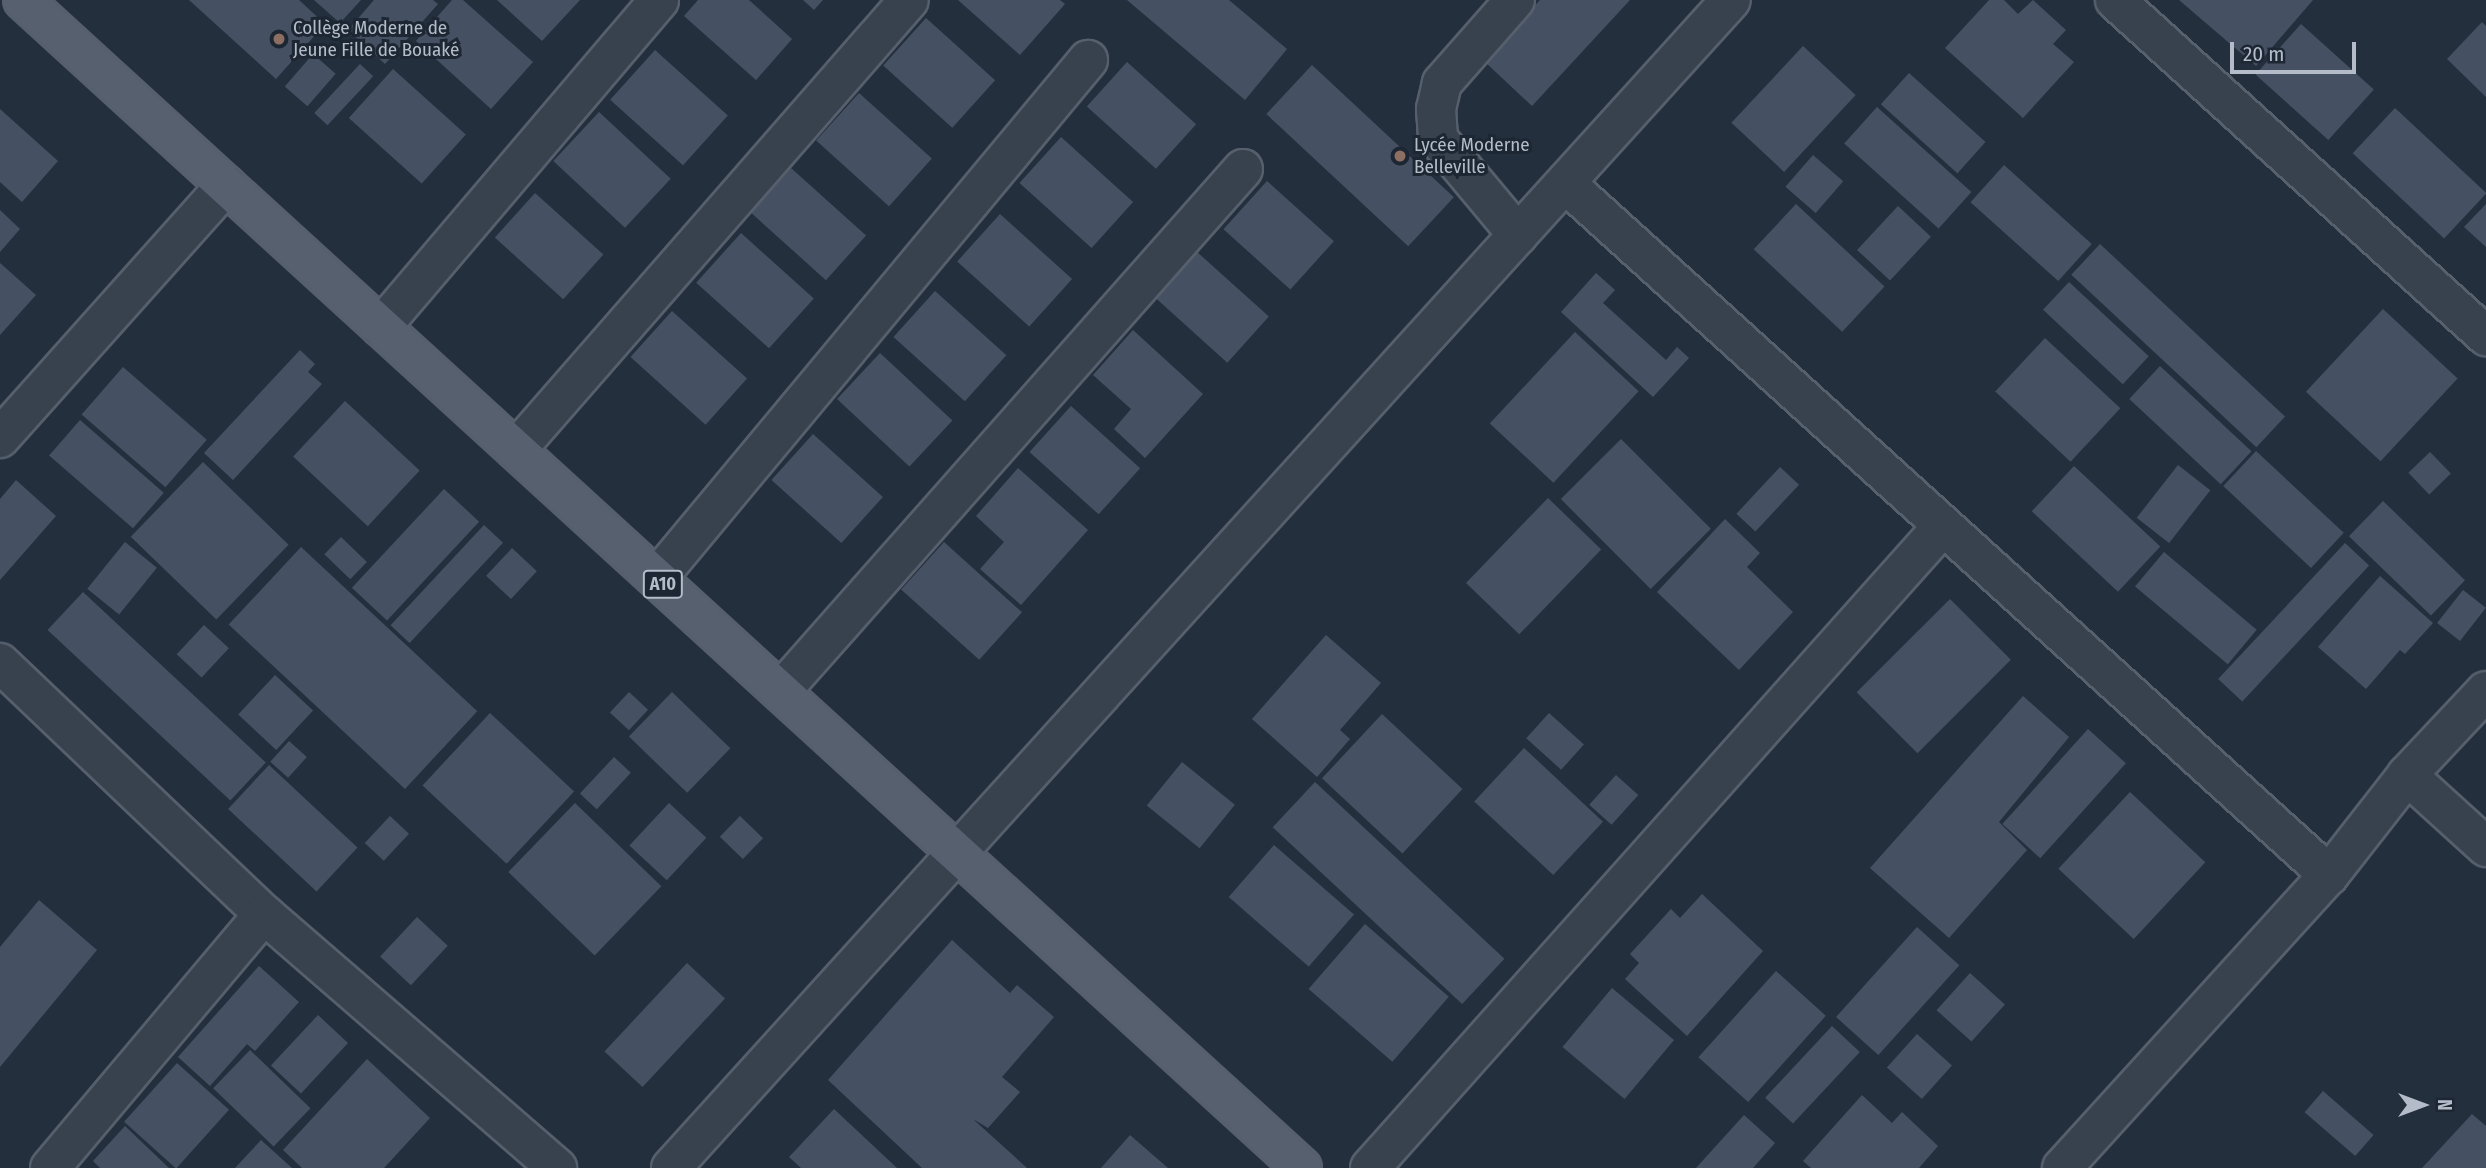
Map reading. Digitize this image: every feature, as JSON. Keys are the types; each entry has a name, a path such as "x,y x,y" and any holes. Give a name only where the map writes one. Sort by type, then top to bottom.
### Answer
{"main road":[{"name":"A10","path":"23,0 1302,1168"}],"street":[{"path":"381,327 659,0"},
{"path":"516,450 909,0"},
{"path":"1515,0 1442,83 1436,109 1438,139 1518,235"},
{"path":"671,1168 959,854 1731,0"},
{"path":"2115,0 2486,336"},
{"path":"657,578 1088,60"},
{"path":"781,691 1243,169"},
{"path":"1565,183 2329,875"},
{"path":"0,438 226,186"},
{"path":"1370,1168 1943,526"},
{"path":"0,663 264,914 557,1168"},
{"path":"2073,1164 2329,875 2407,775 2486,691"},
{"path":"2407,775 2486,847"},
{"path":"50,1168 264,914"}],"building":[{"name":"Collège Moderne de Jeune Fille de Bouaké","path":"189,0 299,0 325,24 276,79"},
{"path":"314,0 361,0 340,23"},
{"path":"374,0 433,0 438,4 385,64 348,30"},
{"path":"452,0 463,0 533,62 491,109 416,41"},
{"path":"497,0 580,0 542,41"},
{"path":"698,0 749,0 792,39 756,80 684,16"},
{"path":"803,0 823,0 814,10"},
{"path":"958,0 1060,0 1065,4 1020,55"},
{"path":"1127,0 1229,0 1287,49 1245,100"},
{"path":"1540,0 1630,0 1532,106 1484,61"},
{"path":"1989,0 2004,0 2018,14 2033,0 2066,30 2053,44 2074,62 2023,118 1945,48"},
{"path":"2179,0 2313,0 2256,66"},
{"path":"926,18 995,80 952,128 883,66"},
{"path":"2482,22 2486,26 2486,97 2447,59"},
{"path":"2301,24 2374,90 2328,140 2255,75"},
{"path":"1803,46 1856,95 1784,172 1731,123"},
{"path":"655,50 728,116 683,165 610,100"},
{"path":"313,54 336,74 307,106 285,86"},
{"path":"1127,62 1196,124 1156,169 1087,107"},
{"path":"360,64 373,76 327,125 314,113"},
{"path":"1312,65 1454,197 1408,246 1266,114"},
{"path":"393,69 466,135 422,184 349,118"},
{"path":"1909,73 1986,142 1957,173 1881,104"},
{"path":"859,93 932,159 889,206 816,141"},
{"path":"1877,107 1971,192 1939,228 1844,143"},
{"path":"2395,108 2486,193 2444,239 2353,153"},
{"path":"0,109 58,161 22,202 0,182"},
{"path":"599,112 671,179 625,228 553,161"},
{"path":"1061,137 1133,202 1092,248 1020,183"},
{"path":"1813,155 1843,181 1816,213 1785,187"},
{"path":"2004,165 2092,244 2058,281 1971,202"},
{"path":"791,168 866,236 826,280 751,213"},
{"path":"1267,181 1334,241 1290,290 1224,229"},
{"path":"535,193 603,255 563,299 495,238"},
{"path":"1796,204 1884,287 1842,332 1754,249"},
{"path":"2486,204 2486,247 2464,227"},
{"path":"1898,206 1931,237 1890,281 1857,250"},
{"path":"0,210 20,229 0,252"},
{"path":"1000,214 1072,279 1029,326 957,262"},
{"path":"741,233 814,299 769,348 696,283"},
{"path":"2100,244 2285,417 2256,447 2071,275"},
{"path":"1196,251 1269,317 1227,363 1155,297"},
{"path":"0,263 36,295 0,335"},
{"path":"1596,273 1615,290 1603,303 1666,360 1677,347 1689,358 1653,397 1561,312"},
{"path":"2069,282 2149,356 2123,384 2043,310"},
{"path":"935,291 1006,355 965,401 894,337"},
{"path":"2383,309 2458,379 2381,461 2306,392"},
{"path":"672,311 747,379 706,425 631,357"},
{"path":"1133,330 1203,394 1145,458 1114,429 1131,409 1093,375"},
{"path":"1575,332 1639,391 1553,483 1490,423"},
{"path":"2045,338 2120,408 2071,462 1995,391"},
{"path":"300,350 315,364 308,372 322,384 233,480 204,453"},
{"path":"880,353 952,421 909,467 837,399"},
{"path":"2160,366 2251,451 2221,484 2129,399"},
{"path":"123,367 207,440 165,487 82,415"},
{"path":"345,401 420,471 368,526 293,457"},
{"path":"1071,406 1140,468 1099,514 1030,452"},
{"path":"80,420 164,493 133,528 49,455"},
{"path":"813,434 883,497 841,543 772,480"},
{"path":"1621,439 1711,529 1651,589 1561,499"},
{"path":"2256,451 2344,533 2311,568 2223,486"},
{"path":"2430,452 2451,474 2429,494 2408,473"},
{"path":"203,462 289,545 216,619 131,537"},
{"path":"2178,465 2210,490 2169,543 2137,518"},
{"path":"2074,466 2160,546 2118,592 2032,511"},
{"path":"1780,467 1799,485 1755,532 1736,514"},
{"path":"1018,468 1088,530 1021,605 980,569 1004,542 976,516"},
{"path":"16,480 56,516 0,580 0,499"},
{"path":"444,489 479,522 387,620 352,588"},
{"path":"1548,498 1601,549 1519,634 1466,583"},
{"path":"2383,501 2465,580 2431,615 2349,536"},
{"path":"1725,519 1760,553 1747,567 1793,612 1739,670 1657,592"},
{"path":"484,525 503,543 410,643 391,625"},
{"path":"341,537 367,562 350,579 324,554"},
{"path":"125,542 157,568 119,614 87,589"},
{"path":"944,542 1022,612 979,660 901,590"},
{"path":"2345,543 2369,566 2242,702 2218,679"},
{"path":"301,547 477,711 405,789 229,625"},
{"path":"512,548 537,571 511,599 486,576"},
{"path":"2164,552 2257,630 2228,664 2135,586"},
{"path":"2380,576 2433,623 2405,654 2400,650 2366,689 2318,647"},
{"path":"2463,590 2486,608 2460,641 2437,623"},
{"path":"83,592 266,762 230,801 48,630"},
{"path":"1950,599 2011,660 1917,753 1857,692"},
{"path":"204,625 229,648 202,677 177,654"},
{"path":"1326,635 1381,683 1340,730 1350,739 1317,777 1252,719"},
{"path":"275,675 313,710 276,750 238,714"},
{"path":"629,692 648,710 629,730 610,712"},
{"path":"672,692 730,748 687,793 629,737"},
{"path":"2023,696 2069,737 1999,822 2027,850 1949,938 1870,868"},
{"path":"490,713 574,791 507,864 422,785"},
{"path":"1549,713 1584,744 1561,770 1526,738"},
{"path":"1382,714 1462,789 1402,853 1322,778"},
{"path":"2088,729 2126,763 2040,858 2002,824"},
{"path":"289,741 307,757 288,778 270,762"},
{"path":"1524,748 1603,822 1553,875 1474,801"},
{"path":"614,757 631,773 597,809 580,794"},
{"path":"1182,762 1235,805 1200,848 1147,806"},
{"path":"269,765 357,848 317,891 228,809"},
{"path":"1616,775 1638,795 1612,825 1589,805"},
{"path":"1315,782 1504,959 1462,1004 1273,827"},
{"path":"2130,792 2205,862 2134,939 2058,869"},
{"path":"575,803 661,886 595,955 508,872"},
{"path":"669,803 706,838 667,880 629,845"},
{"path":"390,816 409,834 384,861 365,843"},
{"path":"740,816 763,838 743,859 720,837"},
{"path":"1274,845 1354,915 1309,967 1229,897"},
{"path":"1702,894 1763,951 1687,1036 1625,979 1639,963 1630,954 1671,909 1680,918"},
{"path":"39,900 97,950 0,1067 0,947"},
{"path":"417,917 448,946 411,985 380,956"},
{"path":"1365,924 1449,997 1392,1062 1309,989"},
{"path":"1917,927 1959,965 1878,1055 1836,1017"},
{"path":"952,940 1010,993 1017,985 1054,1017 1002,1077 1020,1092 988,1128 973,1119 1027,1168 922,1168 828,1080"},
{"path":"687,963 725,998 643,1087 604,1051"},
{"path":"259,966 299,1002 255,1051 247,1044 210,1086 178,1057"},
{"path":"1776,971 1826,1016 1748,1102 1698,1057"},
{"path":"1970,973 2005,1004 1971,1042 1937,1010"},
{"path":"1612,988 1674,1040 1625,1099 1563,1047"},
{"path":"318,1015 348,1043 301,1093 271,1065"},
{"path":"1832,1026 1860,1052 1793,1124 1765,1098"},
{"path":"1917,1034 1952,1065 1922,1099 1887,1067"},
{"path":"250,1050 310,1108 274,1146 213,1088"},
{"path":"367,1059 430,1118 384,1168 302,1168 283,1150"},
{"path":"177,1063 229,1110 177,1168 124,1122"},
{"path":"2323,1091 2374,1135 2355,1156 2305,1112"},
{"path":"1862,1095 1892,1123 1902,1112 1938,1146 1919,1168 1811,1168 1803,1161"},
{"path":"834,1109 897,1168 801,1168 789,1157"},
{"path":"2472,1114 2486,1126 2486,1168 2422,1168"},
{"path":"1744,1115 1775,1143 1753,1168 1696,1168"},
{"path":"125,1126 169,1168 100,1168 93,1161"},
{"path":"1130,1135 1168,1168 1101,1168"},
{"path":"261,1140 292,1168 235,1168"}],"place":[{"name":"Collège Moderne de Jeune Fille de Bouaké","path":"279,39"},
{"name":"Lycée Moderne Belleville","path":"1400,156"}]}
